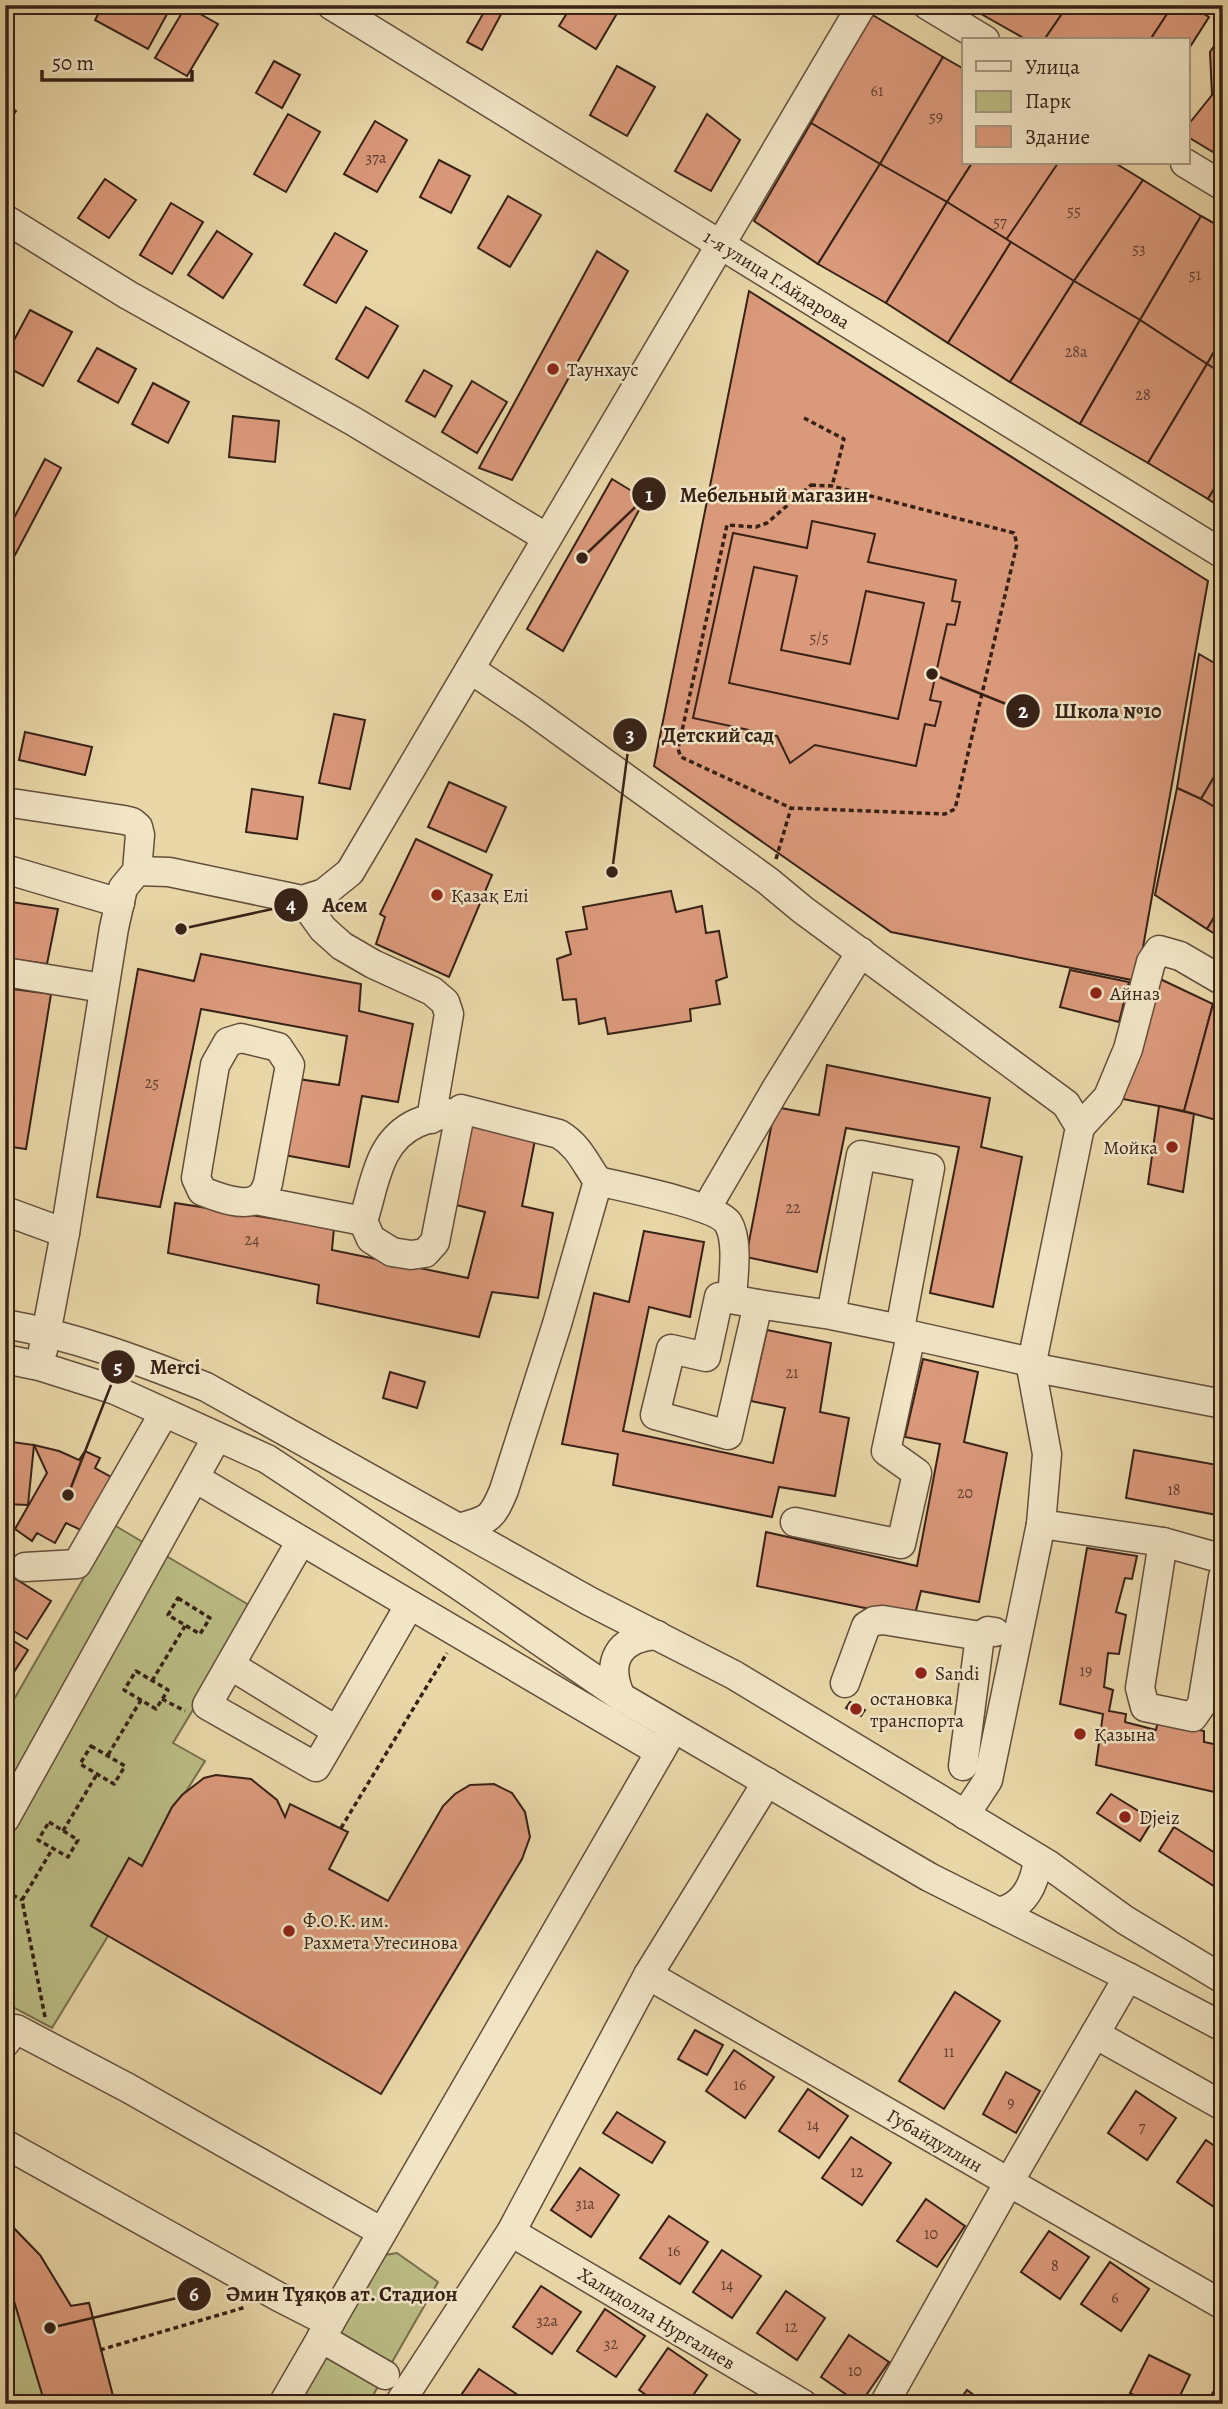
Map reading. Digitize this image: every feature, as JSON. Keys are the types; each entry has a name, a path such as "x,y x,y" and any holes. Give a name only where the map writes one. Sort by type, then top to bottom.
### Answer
{"street":[{"name":"1-я улица Г.Айдарова","path":"331,5 1223,554"},
{"path":"137,871 169,873 302,900 324,893 350,872 862,5"},
{"path":"928,5 982,38"},
{"path":"1187,164 1223,186"},
{"path":"5,219 128,295 353,421 547,538"},
{"path":"470,669 768,881 1066,1104 1080,1127"},
{"path":"5,803 132,822 138,827 140,835 137,871 123,888 103,988 65,1233 39,1366"},
{"path":"5,869 120,903"},
{"path":"302,900 323,929 342,946 373,964 432,991 445,1002 449,1014 431,1119"},
{"path":"965,1815 988,1780 1041,1524 1047,1454 1031,1365 1080,1127 1108,1097 1128,1049 1151,962 1159,950 1180,956 1223,981"},
{"path":"706,1209 776,1089 861,953"},
{"path":"5,972 103,988"},
{"path":"255,1200 262,1196 268,1183 290,1065 278,1047 241,1038 228,1042 215,1065 197,1178 202,1191 214,1196 250,1202 255,1200 363,1221"},
{"path":"458,1528 484,1521 495,1511 504,1490 557,1324 598,1181 572,1142 559,1134 461,1109 431,1119 408,1128 390,1143 381,1157 363,1221 371,1239 392,1252 411,1255 425,1252 435,1242 461,1109"},
{"path":"795,1521 901,1544 917,1473 886,1451 930,1168 861,1155 831,1315"},
{"path":"598,1181 706,1209 727,1221 732,1235 734,1260 745,1302 728,1435 655,1415 671,1349 706,1357 719,1297 745,1302 831,1315 1031,1365 1223,1404"},
{"path":"5,1211 65,1233"},
{"path":"5,1324 47,1331 156,1367 206,1387 589,1601 734,1675 1038,1859 1125,1920 1223,1979"},
{"path":"5,1359 39,1366 115,1390 267,1460 457,1584 621,1697 929,1877 1223,2027"},
{"path":"25,1567 77,1563 164,1413"},
{"path":"5,1819 217,1437"},
{"path":"195,1478 660,1752"},
{"path":"1041,1524 1163,1542 1223,1559"},
{"path":"301,1541 207,1705 316,1767 409,1606"},
{"path":"1163,1542 1140,1688 1145,1707 1193,1717 1202,1704 1223,1577"},
{"path":"845,1683 866,1626 874,1621 883,1620 980,1636 988,1631 1019,1635"},
{"path":"621,1697 614,1675 620,1649 647,1636 657,1635"},
{"path":"962,1766 980,1636"},
{"path":"230,1665 337,1731"},
{"path":"282,2404 676,1727"},
{"path":"399,2404 511,2232 648,1975 767,1782"},
{"path":"998,1912 1012,1908 1027,1894 1036,1875 1038,1859"},
{"name":"Губайдуллин","path":"648,1975 1223,2305"},
{"path":"884,2404 1128,1977"},
{"path":"5,2043 16,2029 128,2088 382,2232"},
{"path":"1095,2034 1223,2106"},
{"path":"5,2144 279,2297 385,2375"},
{"name":"Халидолла Нургалиев","path":"511,2232 803,2404"}],"path":[{"path":"804,418 845,439 832,486"},
{"path":"811,485 832,486 1014,533 1017,544 955,809 945,814 792,808 681,757 678,749 727,525 756,527 767,523 811,485"},
{"path":"768,881 792,808"},
{"path":"178,1598 210,1618 200,1634 185,1626 168,1615 178,1598"},
{"path":"152,1681 185,1626"},
{"path":"341,1828 459,1634"},
{"path":"136,1671 152,1681 167,1690 156,1709 124,1690 136,1671"},
{"path":"162,1699 191,1714"},
{"path":"108,1756 141,1700"},
{"path":"91,1746 125,1766 114,1784 97,1774 80,1764 91,1746"},
{"path":"63,1831 97,1774"},
{"path":"49,1822 63,1831 78,1840 68,1857 38,1840 49,1822"},
{"path":"52,2048 22,1900 53,1848"},
{"path":"5,1891 22,1900"},
{"path":"100,2350 279,2297"}],"green space":[{"path":"114,1525 254,1608 173,1743 205,1761 187,1790 172,1807 142,1866 129,1859 91,1925 108,1936 52,2028 5,2003 5,1715"},
{"path":"5,2219 40,2255 71,2306 89,2303 115,2404 5,2404"},
{"path":"397,2253 438,2282 368,2404 293,2404 378,2256"}],"building":[{"path":"103,5 172,5 148,49 95,20"},
{"path":"488,5 506,5 482,50 467,42"},
{"path":"572,5 612,5 619,10 596,49 559,26"},
{"path":"977,5 1068,5 1045,38 1023,38 974,10"},
{"path":"1068,5 1173,5 1151,38 1045,38"},
{"path":"1173,5 1188,5 1209,17 1190,47 1190,38 1151,38"},
{"path":"1192,5 1223,5 1223,17"},
{"path":"186,6 218,24 187,76 155,58"},
{"path":"871,14 943,57 880,164 811,123"},
{"path":"1223,33 1223,158 1190,138 1190,122 1212,95 1210,52"},
{"path":"943,57 962,68 962,164 971,164 947,202 880,164"},
{"path":"274,61 300,75 282,108 256,93"},
{"path":"617,66 655,87 627,136 590,115"},
{"path":"5,104 16,111 5,127"},
{"path":"288,114 320,132 286,192 254,174"},
{"path":"707,114 740,140 711,191 675,171"},
{"path":"375,121 407,140 377,192 344,174"},
{"path":"811,123 880,164 818,264 754,221"},
{"path":"439,160 470,176 451,213 420,197"},
{"path":"880,164 947,202 886,303 818,264"},
{"path":"971,164 1058,164 1011,242 947,202"},
{"path":"1057,164 1117,164 1143,180 1074,281 1006,240"},
{"path":"105,179 136,200 109,238 78,218"},
{"path":"1143,180 1201,216 1140,320 1074,281"},
{"path":"508,196 541,215 510,267 478,248"},
{"path":"947,202 1011,242 948,343 886,303"},
{"path":"171,203 203,222 172,274 140,255"},
{"path":"1201,216 1223,228 1223,336 1207,364 1140,320"},
{"path":"217,231 252,254 223,298 188,275"},
{"path":"335,233 367,251 336,303 304,285"},
{"path":"1011,242 1074,281 1010,382 948,343"},
{"name":"Таунхаус","path":"597,251 628,271 512,480 479,468"},
{"path":"1074,281 1140,320 1080,424 1010,382"},
{"path":"749,291 1208,581 1137,981 891,932 654,766"},
{"path":"366,307 398,326 368,378 336,359"},
{"path":"30,310 72,332 43,386 5,366 5,357"},
{"path":"1140,320 1207,364 1148,463 1080,424"},
{"path":"1223,336 1223,374 1207,364"},
{"path":"97,348 136,369 118,403 78,381"},
{"path":"1207,364 1223,374 1223,474 1208,499 1148,463"},
{"path":"424,370 452,386 435,417 406,401"},
{"path":"472,381 507,402 477,453 442,432"},
{"path":"153,383 189,402 168,443 132,424"},
{"path":"233,416 279,421 275,462 229,457"},
{"path":"45,459 61,468 6,572 5,535"},
{"path":"1223,474 1223,509 1208,499"},
{"path":"612,479 645,499 563,651 527,629"},
{"path":"812,521 875,534 868,562 956,580 952,601 960,602 955,625 947,624 930,700 941,702 935,726 925,724 916,766 815,745 790,763 777,736 693,718 733,533 807,548","holes":["754,567 797,576 781,650 850,664 866,591 924,603 898,719 729,683"]},
{"path":"1199,654 1223,668 1223,762 1201,799 1177,788"},
{"path":"334,714 365,720 350,789 319,783"},
{"path":"25,732 92,747 85,775 19,760"},
{"path":"1223,762 1223,812 1201,799"},
{"path":"449,782 506,807 486,852 428,827"},
{"path":"1177,788 1223,812 1223,903 1207,929 1155,895"},
{"path":"252,789 303,797 297,839 246,832"},
{"name":"Қазақ Елі","path":"416,839 492,875 449,977 376,944 385,917 380,914"},
{"path":"671,891 676,912 702,906 706,933 719,931 727,977 716,981 720,1004 690,1009 691,1021 608,1034 605,1018 579,1024 576,999 563,1000 557,959 571,954 566,932 587,929 583,907"},
{"path":"5,901 58,909 47,964 5,958"},
{"path":"1223,903 1223,939 1207,929"},
{"path":"201,954 361,984 359,1011 413,1024 398,1102 362,1096 349,1167 284,1155 298,1079 339,1085 347,1036 201,1009 160,1207 97,1197 138,969 194,981"},
{"path":"1070,970 1129,982 1119,1022 1060,1007"},
{"path":"1158,978 1213,1004 1184,1111 1123,1099"},
{"path":"5,988 51,994 26,1149 5,1146"},
{"path":"1213,1004 1223,1010 1223,1122 1184,1111"},
{"path":"827,1065 990,1098 981,1147 1022,1157 993,1307 930,1293 959,1147 846,1128 817,1272 746,1257 775,1107 819,1115"},
{"name":"Мойка","path":"1159,1106 1194,1114 1183,1192 1148,1184"},
{"path":"466,1124 535,1140 522,1206 553,1213 538,1298 492,1292 479,1337 317,1303 319,1285 168,1253 175,1203 334,1228 332,1250 468,1278 485,1212 448,1203"},
{"path":"644,1231 704,1242 690,1317 649,1307 623,1431 773,1463 785,1408 751,1401 767,1330 831,1343 820,1412 849,1418 835,1496 779,1487 772,1517 613,1485 618,1454 562,1444 594,1293 629,1302"},
{"path":"923,1359 978,1372 964,1442 1007,1453 979,1602 921,1591 914,1618 757,1586 766,1532 917,1566 940,1444 905,1437"},
{"path":"390,1372 425,1382 417,1408 383,1398"},
{"path":"5,1441 34,1445 28,1505 5,1504"},
{"path":"34,1445 59,1451 79,1460 85,1451 100,1458 95,1468 111,1477 83,1531 66,1523 55,1543 37,1533 32,1541 15,1529 47,1473"},
{"path":"1134,1450 1223,1466 1217,1515 1126,1498"},
{"path":"1087,1548 1137,1556 1132,1579 1125,1578 1116,1612 1126,1615 1119,1654 1108,1653 1104,1687 1113,1690 1109,1711 1126,1714 1125,1722 1156,1730 1158,1721 1204,1731 1204,1742 1223,1746 1223,1794 1096,1765 1103,1714 1060,1704"},
{"path":"11,1576 51,1601 27,1639 5,1626 5,1586"},
{"path":"12,1640 28,1650 5,1686 5,1651"},
{"name":"остановка транспорта","path":"850,1702 865,1710 861,1716 846,1708"},
{"name":"Ф.О.К. им. Рахмета Утесинова","path":"216,1775 251,1779 277,1800 285,1817 290,1804 348,1832 329,1869 388,1901 443,1806 455,1794 470,1785 494,1784 512,1793 525,1812 530,1837 522,1859 381,2094 91,1926 129,1858 142,1866 172,1807 182,1795 204,1778"},
{"name":"Djeiz","path":"1111,1794 1153,1820 1140,1841 1097,1813"},
{"path":"1174,1827 1223,1858 1223,1892 1159,1851"},
{"path":"955,1992 1000,2021 944,2109 899,2081"},
{"path":"695,2030 723,2045 707,2075 678,2059"},
{"path":"734,2050 774,2077 745,2118 706,2091"},
{"path":"1006,2072 1040,2091 1016,2133 983,2114"},
{"path":"808,2089 848,2116 819,2158 779,2131"},
{"path":"1136,2091 1176,2118 1147,2160 1108,2133"},
{"path":"617,2112 665,2142 652,2163 603,2133"},
{"path":"851,2137 891,2163 862,2205 822,2178"},
{"path":"1206,2140 1223,2152 1223,2200 1217,2209 1177,2182"},
{"path":"580,2168 619,2195 591,2237 551,2210"},
{"path":"926,2199 965,2226 937,2267 897,2241"},
{"path":"669,2216 708,2242 680,2284 640,2258"},
{"path":"5,2219 40,2255 71,2306 89,2303 115,2404 45,2404 5,2271"},
{"path":"1049,2231 1089,2257 1060,2299 1021,2272"},
{"path":"722,2250 761,2276 732,2318 693,2292"},
{"path":"1110,2262 1149,2289 1121,2331 1081,2304"},
{"path":"541,2286 581,2312 552,2354 513,2327"},
{"path":"786,2291 825,2318 797,2360 757,2333"},
{"path":"605,2309 645,2336 616,2377 577,2351"},
{"path":"849,2335 889,2362 860,2404 821,2377"},
{"path":"668,2348 707,2375 687,2404 659,2404 639,2390"},
{"path":"1149,2355 1190,2375 1176,2404 1150,2404 1130,2393"},
{"path":"479,2369 518,2395 513,2404 455,2404"},
{"path":"967,2390 986,2404 957,2404"},
{"path":"1214,2391 1223,2397 1223,2404 1205,2404"}],"place":[{"name":"Таунхаус","path":"553,369"},
{"name":"Мебельный магазин","path":"582,558"},
{"name":"Школа №10","path":"932,674"},
{"name":"Детский сад","path":"612,872"},
{"name":"Қазақ Елі","path":"437,895"},
{"name":"Асем","path":"181,929"},
{"name":"Айназ","path":"1096,993"},
{"name":"Мойка","path":"1172,1147"},
{"name":"Merci","path":"68,1495"},
{"name":"Sandi","path":"921,1673"},
{"name":"остановка транспорта","path":"856,1709"},
{"name":"Қазына","path":"1080,1734"},
{"name":"Djeiz","path":"1125,1817"},
{"name":"Ф.О.К. им. Рахмета Утесинова","path":"289,1931"},
{"name":"Әмин Тұяқов ат. Стадион","path":"50,2328"}]}
